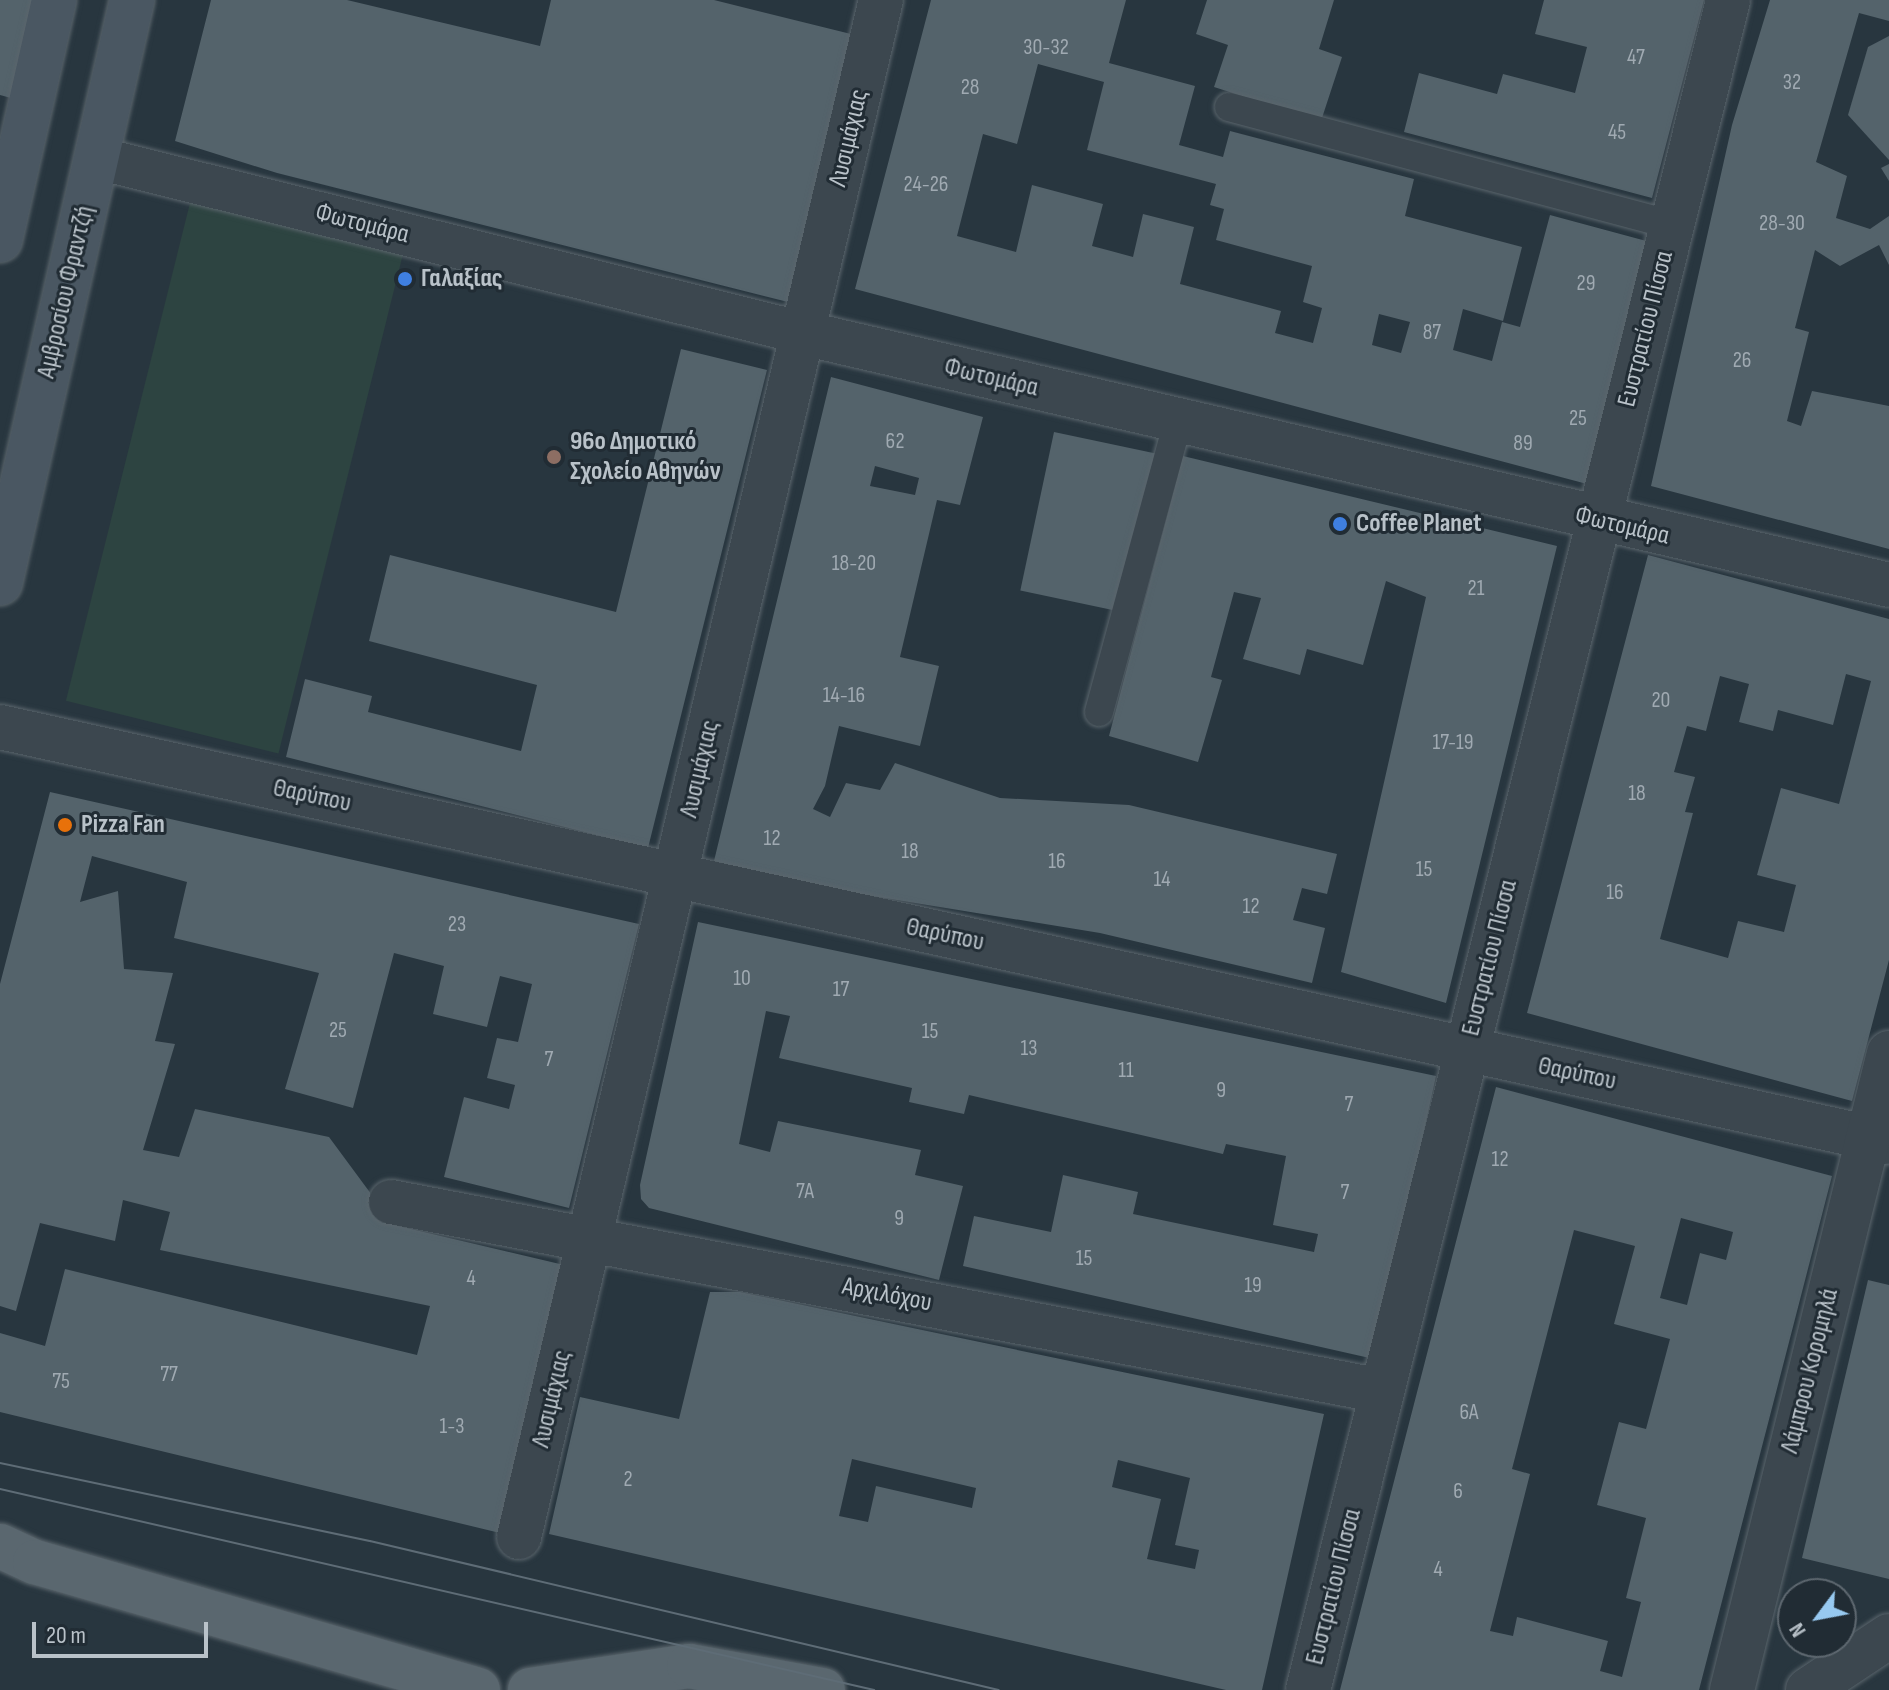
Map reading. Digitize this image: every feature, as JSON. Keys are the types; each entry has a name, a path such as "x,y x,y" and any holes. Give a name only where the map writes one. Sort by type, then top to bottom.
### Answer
{"main road":[{"path":"0,240 11,138 54,0"},
{"name":"Αμβροσίου Φραντζή","path":"0,583 132,0"},
{"path":"12,1557 478,1690"},
{"path":"530,1690 689,1666 823,1690"}],"street":[{"name":"Λυσιμάχιας","path":"519,1537 881,0"},
{"name":"Ευστρατίου Πίσσα","path":"1308,1690 1728,0"},
{"name":"Φωτομάρα","path":"97,158 803,333 1598,521 1889,585"},
{"name":"Θαρύπου","path":"0,727 1878,1140"},
{"name":"Λάμπρου Κορομηλά","path":"1732,1690 1878,1140 1889,1053"},
{"name":"Αρχιλόχου","path":"391,1202 1382,1391"},
{"path":"1808,1690 1889,1636"}],"lane":[{"name":"Ευστρατίου Πίσσα","path":"1229,107 1671,225"},
{"path":"1099,712 1178,422"}],"green space":[{"path":"191,199 403,252 278,754 66,701"}],"building":[{"path":"0,0 39,0 18,100 0,95"},
{"path":"211,0 347,0 540,46 551,0 714,0 855,35 788,302 277,173 175,141"},
{"path":"931,0 1126,0 1109,63 1195,86 1179,145 1223,157 1230,131 1414,179 1405,216 1522,247 1503,321 1463,309 1453,350 1492,361 1502,322 1520,327 1550,215 1650,242 1587,484 855,289","holes":["1038,64 1104,82 1087,150 1216,184 1210,205 1224,209 1216,240 1312,266 1303,302 1322,308 1313,343 1275,333 1281,311 1180,284 1194,227 1143,214 1133,257 1092,246 1103,204 1032,185 1016,252 957,236 983,134 1017,144","1379,314 1410,322 1401,353 1372,345"]},
{"path":"1207,0 1334,0 1319,49 1342,57 1321,121 1214,87 1228,45 1196,34"},
{"path":"1544,0 1704,0 1652,198 1404,132 1419,73 1497,94 1503,74 1575,93 1587,47 1535,34"},
{"path":"1770,0 1889,0 1889,21 1859,13 1816,162 1847,176 1836,218 1870,229 1889,216 1889,265 1879,245 1840,266 1815,250 1795,328 1809,332 1787,421 1801,426 1812,391 1889,406 1889,549 1651,486 1732,125"},
{"path":"1889,36 1889,160 1848,115 1868,47"},
{"path":"1889,164 1889,181 1881,168"},
{"path":"681,349 767,370 648,848 286,757 305,679 372,696 368,712 521,751 537,685 369,641 390,555 616,612"},
{"path":"831,377 983,417 960,505 937,500 900,657 939,666 920,746 839,726 825,786 813,809 830,817 846,783 880,790 895,763 1000,798 1129,805 1337,854 1327,894 1302,888 1293,920 1325,928 1312,983 1100,933 811,886 714,861","holes":["875,466 919,478 915,495 870,486"]},
{"path":"1054,432 1156,454 1122,612 1020,590"},
{"path":"1183,456 1557,546 1446,1003 1341,972 1426,597 1386,581 1363,665 1307,649 1300,675 1243,659 1261,598 1234,592 1211,677 1222,680 1198,762 1109,736"},
{"path":"1648,555 1889,619 1889,960 1852,1101 1527,1013","holes":["1846,674 1871,681 1839,804 1781,788 1757,875 1796,885 1784,932 1738,921 1728,958 1660,939 1693,813 1685,812 1695,777 1674,772 1687,726 1706,731 1720,676 1749,684 1739,722 1773,731 1778,710 1833,725"]},
{"path":"50,792 639,924 569,1208 444,1177 464,1097 509,1109 515,1085 487,1078 497,1038 518,1042 532,984 500,976 487,1027 433,1014 444,966 394,953 353,1108 285,1089 319,973 174,938 187,882 92,856 80,902 118,891 124,969 173,973 155,1041 175,1044 143,1150 179,1157 195,1109 329,1137 394,1225 564,1265 500,1533 0,1412 0,1333 45,1346 65,1269 417,1355 430,1306 160,1250 170,1212 123,1200 115,1241 40,1223 16,1311 0,1306 0,984"},
{"path":"698,922 1436,1076 1374,1359 963,1266 974,1216 1051,1232 1063,1175 1138,1192 1133,1214 1314,1252 1318,1234 1273,1225 1286,1156 1226,1144 1223,1154 969,1095 964,1114 909,1102 912,1088 779,1058 790,1016 766,1011 739,1144 770,1152 778,1121 921,1150 915,1175 963,1186 939,1280 649,1208 641,1199 640,1185"},
{"path":"1496,1087 1832,1176 1699,1690 1340,1690","holes":["1681,1218 1733,1232 1726,1260 1700,1253 1687,1305 1660,1298","1574,1230 1635,1246 1614,1324 1670,1339 1646,1429 1619,1422 1597,1505 1646,1518 1626,1598 1641,1602 1622,1677 1600,1671 1608,1641 1517,1617 1513,1636 1490,1631 1530,1474 1512,1469"]},
{"path":"1868,1280 1889,1285 1889,1579 1802,1558"},
{"path":"710,1292 740,1292 1324,1414 1262,1690 1226,1690 549,1534 580,1397 679,1419","holes":["852,1459 976,1488 972,1508 876,1486 868,1522 839,1516","1118,1460 1190,1478 1175,1545 1199,1550 1195,1569 1147,1559 1161,1499 1112,1487"]}],"tram line":[{"path":"0,1463 370,1541 999,1690"},
{"path":"0,1489 874,1690"}],"place":[{"name":"Γαλαξίας","path":"405,279"},
{"name":"96ο Δημοτικό Σχολείο Αθηνών","path":"554,457"},
{"name":"Coffee Planet","path":"1340,524"},
{"name":"Pizza Fan","path":"65,825"}]}
